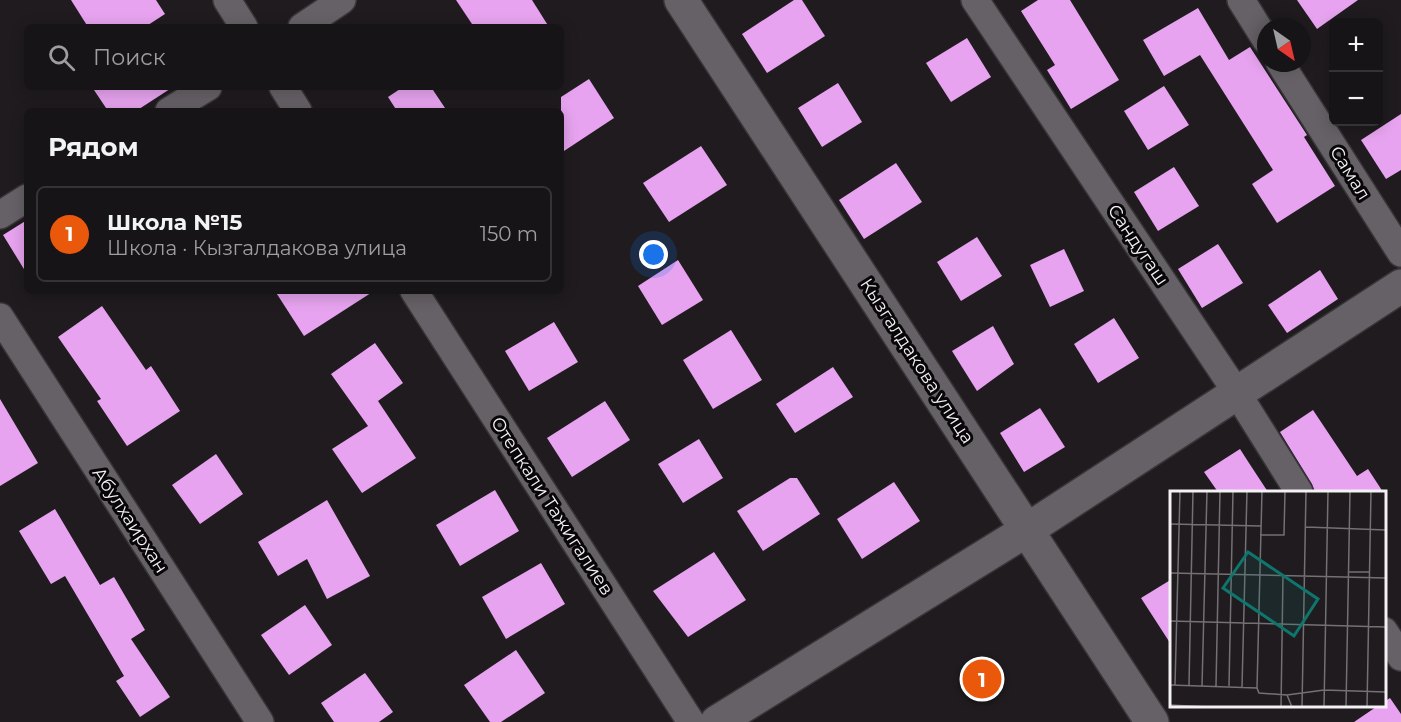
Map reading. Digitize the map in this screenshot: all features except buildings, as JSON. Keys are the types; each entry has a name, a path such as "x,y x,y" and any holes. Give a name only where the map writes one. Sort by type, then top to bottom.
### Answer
{"street":[{"path":"227,0 242,24"},
{"path":"306,24 342,0"},
{"name":"Кызгалдакова улица","path":"681,0 1152,722"},
{"name":"Сандугаш","path":"975,0 1237,393 1298,491"},
{"path":"1241,0 1257,26"},
{"name":"Самал","path":"1287,72 1401,254"},
{"path":"174,108 203,90"},
{"path":"285,90 296,108"},
{"path":"0,215 24,200"},
{"path":"717,722 1027,530 1401,286"},
{"name":"Отепкали Тажигалиев","path":"416,294 691,722"},
{"name":"Абулхаирхан","path":"0,317 260,722"},
{"path":"1386,634 1401,657"}],"place":[{"name":"Школа №15","path":"982,679"}]}
